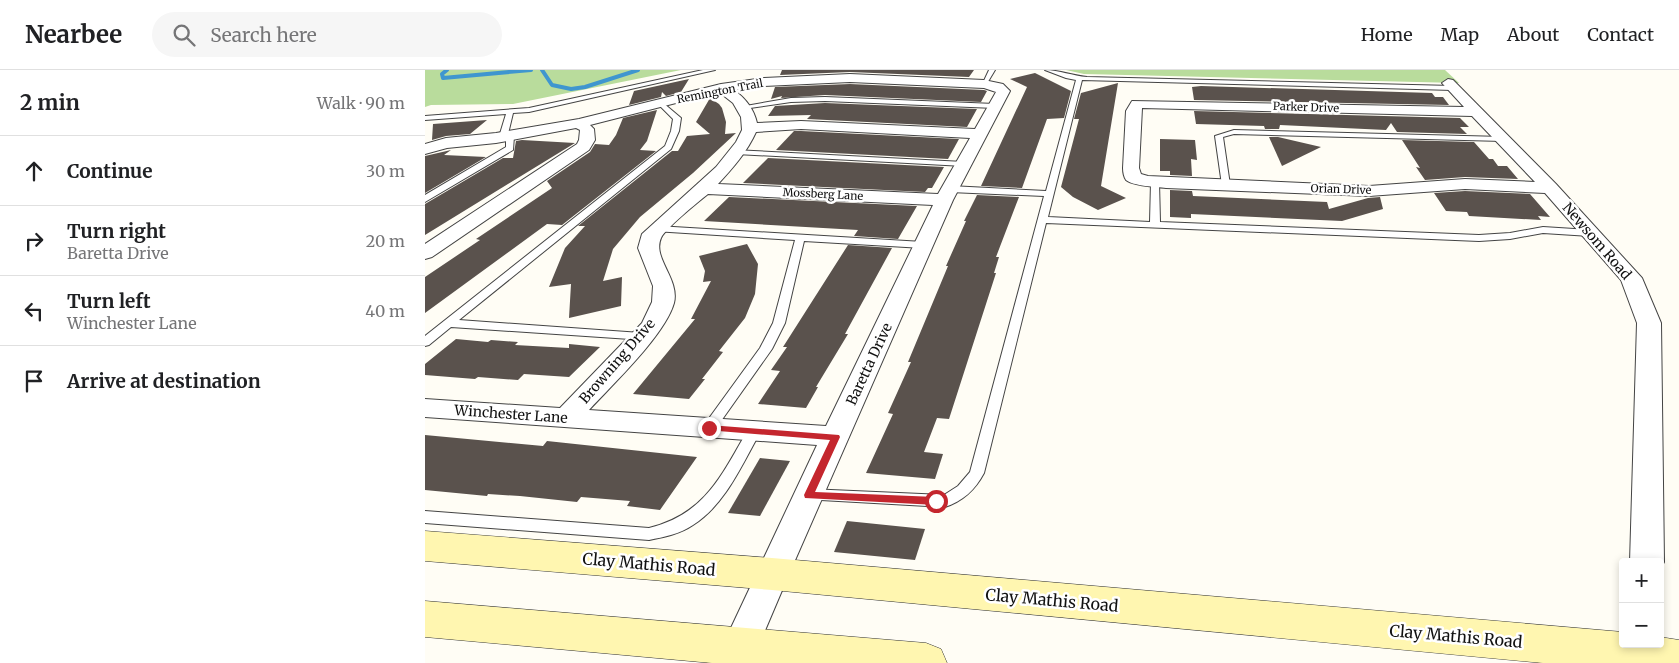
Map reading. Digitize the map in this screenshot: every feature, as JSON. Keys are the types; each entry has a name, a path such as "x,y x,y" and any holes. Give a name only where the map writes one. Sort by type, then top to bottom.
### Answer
{"main road":[{"name":"Clay Mathis Road","path":"425,546 772,574 1640,653 1679,659"},
{"path":"425,619 733,658 926,663"}],"street":[{"name":"Remington Trail","path":"425,149 446,143 507,136 579,123 721,88 764,82 824,78 992,87"},
{"name":"Newsom Road","path":"1450,86 1550,188 1631,278 1649,323 1647,558"},
{"name":"Baretta Drive","path":"733,658 923,245 980,134 992,87"},
{"path":"721,88 735,96 743,107 748,116 749,128 801,125 980,134"},
{"name":"Parker Drive","path":"1133,177 1131,168 1133,111 1137,104 1475,112"},
{"path":"425,253 583,148 587,140 587,129 579,123"},
{"name":"Browning Drive","path":"568,417 652,326 663,302 664,286 648,248 652,234 726,165 746,139 749,128"},
{"path":"1317,173 1325,189"},
{"name":"Orian Drive","path":"1133,177 1155,182 1369,191 1465,184 1550,188"},
{"name":"Mossberg Lane","path":"702,188 947,195"},
{"name":"Winchester Lane","path":"425,408 835,437"}],"lane":[{"path":"425,118 509,112 571,101 712,70"},
{"path":"1048,70 1068,77 1079,78 1450,86"},
{"path":"809,495 945,501 957,496 969,486 977,473 1079,78"},
{"path":"743,107 791,100 992,87"},
{"path":"425,342 668,147 675,131 677,118 660,103"},
{"path":"425,199 510,148 507,136 509,112"},
{"path":"1225,185 1219,136 1234,132 1503,139"},
{"path":"736,152 964,164"},
{"path":"1155,182 1155,224"},
{"path":"947,195 1049,194"},
{"path":"1042,220 1479,238 1510,236 1543,230 1590,233"},
{"path":"657,229 923,245"},
{"path":"709,428 766,349 779,323 801,238"},
{"path":"449,323 641,337"},
{"path":"425,517 649,534 665,532 701,513 713,499 754,431"}],"green space":[{"path":"425,70 681,70 513,104 431,105 425,107"},
{"path":"1066,70 1445,70 1459,83 1084,74"}],"building":[{"path":"782,70 974,70 969,77 850,72 780,75"},
{"path":"1035,73 1071,91 1064,118 1047,119 1022,188 981,186 1027,87 1010,79"},
{"path":"689,79 681,92 666,96 662,92 661,97 629,105 634,91"},
{"path":"1118,83 1101,186 1126,198 1098,210 1073,197 1061,187 1079,119 1074,119 1081,93"},
{"path":"850,84 987,91 981,102 825,95 781,98 782,96 771,99 775,87"},
{"path":"1192,87 1432,93 1435,97 1443,97 1449,105 1194,100"},
{"path":"710,98 722,108 726,122 725,134 736,133 693,173 640,217 613,249 603,281 622,277 621,306 569,318 571,284 549,287 565,248 585,226 578,226 672,151 678,151 687,136 710,134 696,122"},
{"path":"825,103 977,109 967,127 807,119 811,115 768,116 775,106"},
{"path":"657,110 647,141 640,150 656,151 562,225 547,224 425,313 425,277 480,240 476,239 552,188 547,181 590,152 595,144 609,145 616,135 623,118"},
{"path":"1194,111 1460,118 1469,127 1460,127 1467,134 1397,132 1391,123 1386,130 1280,125 1279,129 1265,129 1264,126 1196,124"},
{"path":"487,120 470,134 446,136 432,140 433,124"},
{"path":"794,131 959,139 948,159 776,150"},
{"path":"1269,137 1278,137 1321,147 1282,166"},
{"path":"1160,139 1195,140 1197,160 1191,159 1192,176 1170,175 1170,171 1160,171"},
{"path":"1402,140 1474,142 1489,159 1493,159 1498,166 1507,166 1518,179 1465,177 1425,180 1416,167 1420,168"},
{"path":"516,141 575,143 425,235 425,204 503,158 513,158"},
{"path":"451,150 444,155 486,157 425,193 425,156"},
{"path":"768,158 944,167 932,188 928,188 925,192 743,183"},
{"path":"1170,190 1192,191 1193,196 1327,202 1329,209 1368,198 1380,197 1383,209 1342,221 1191,214 1191,218 1170,217"},
{"path":"1465,191 1530,194 1550,217 1538,216 1541,220 1469,216 1467,212 1446,211 1434,193"},
{"path":"977,195 1019,197 996,257 999,257 994,273 996,273 949,419 937,418 924,452 943,454 935,479 866,473 893,414 888,413 911,362 908,362 966,221 964,221"},
{"path":"729,197 917,206 898,239 854,236 858,230 704,221"},
{"path":"747,244 758,264 755,294 745,318 719,351 723,352 702,379 705,379 689,399 633,394 695,319 691,319 711,281 703,282 705,271 699,256"},
{"path":"848,245 892,248 845,334 848,334 816,387 818,387 806,408 758,404 780,371 771,370 787,347 783,347"},
{"path":"456,339 518,342 515,345 569,348 569,344 600,347 569,377 524,374 518,380 425,375 425,364"},
{"path":"425,435 543,446 547,441 697,457 660,510 627,506 630,501 581,497 577,502 425,490"},
{"path":"760,458 790,461 760,516 728,513"},
{"path":"847,521 925,529 915,560 834,552"}],"waterway":[{"path":"447,70 442,74 443,78 531,70"},
{"path":"542,70 552,85 571,89 585,87 638,70"}],"route":[{"path":"709,428 835,437 809,495 936,501"}]}
